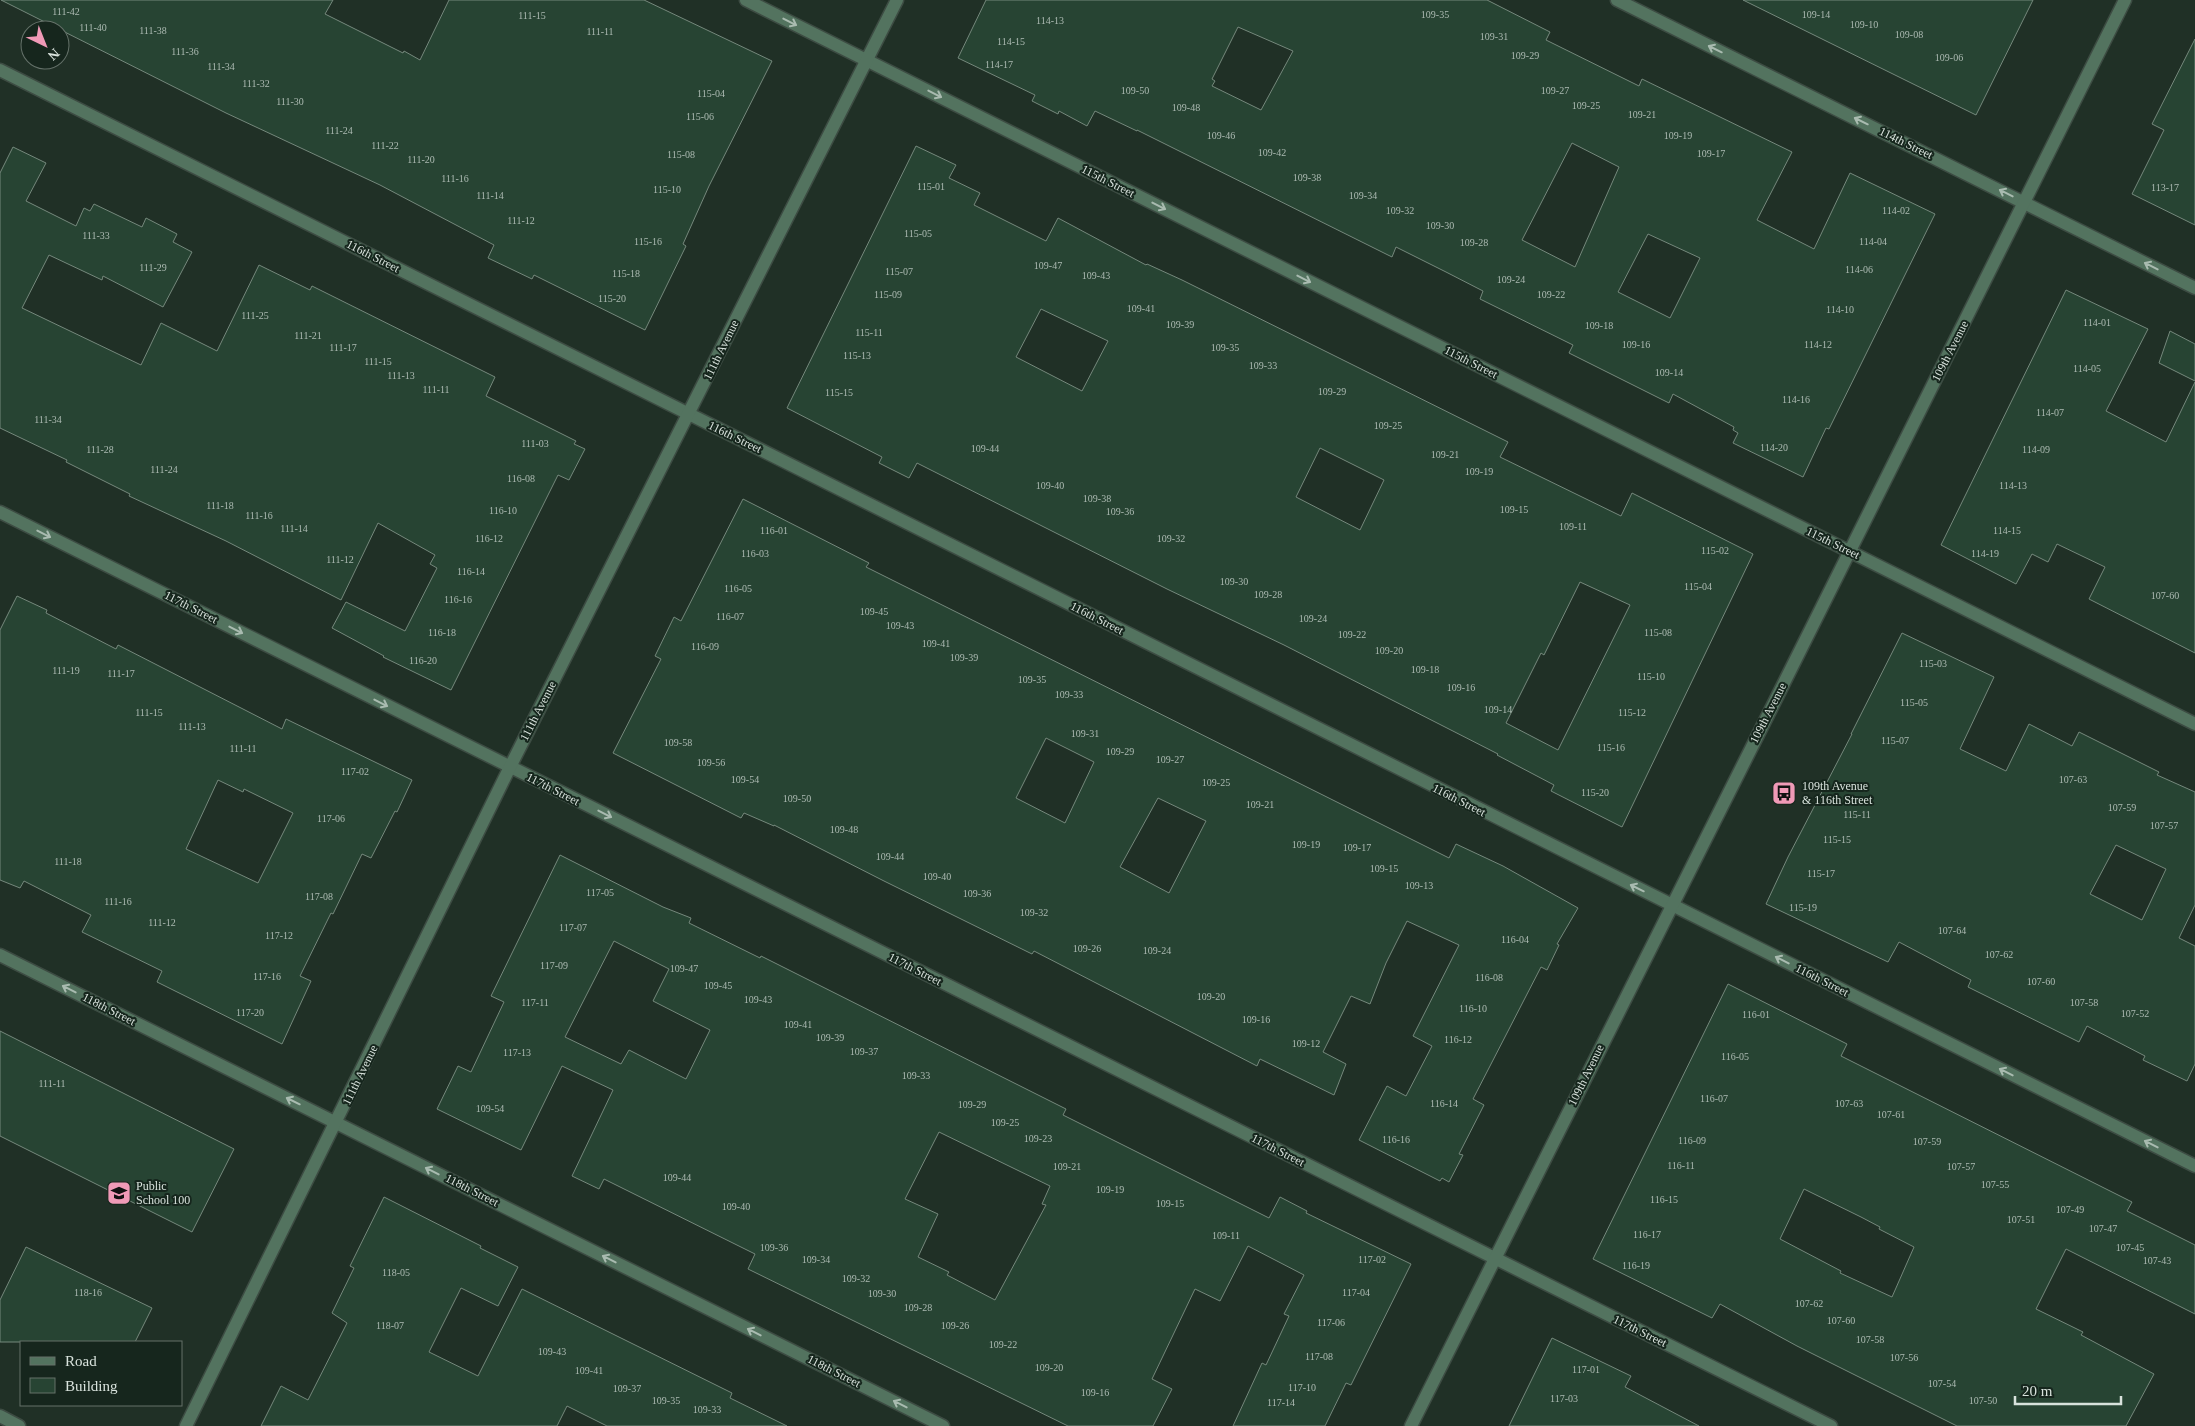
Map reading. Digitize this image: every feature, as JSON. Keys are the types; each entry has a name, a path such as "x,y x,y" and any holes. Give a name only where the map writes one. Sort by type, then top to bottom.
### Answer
{"street":[{"name":"115th Street","path":"746,0 2195,724"},
{"name":"111th Avenue","path":"186,1426 337,1123 510,767 897,0"},
{"name":"114th Street","path":"1617,0 2195,288"},
{"name":"109th Avenue","path":"1411,1426 2125,0"},
{"name":"116th Street","path":"0,70 2195,1166"},
{"name":"117th Street","path":"0,512 1831,1426"},
{"name":"118th Street","path":"0,955 943,1426"},
{"path":"0,1416 19,1426"}],"building":[{"path":"1,0 333,0 325,14 420,60 449,0 644,0 772,61 709,186 683,244 686,246 645,330 534,275 532,279 488,258 494,245 380,185 226,113 70,35 70,20 41,20"},
{"path":"986,0 1487,0 1550,32 1546,40 1639,86 1642,79 1792,152 1757,220 1814,249 1850,173 1935,214 1829,429 1826,428 1803,477 1733,443 1738,433 1733,430 1734,427 1673,394 1669,403 1569,353 1573,345 1480,299 1483,291 1396,247 1392,257 1095,111 1087,126 1059,111 1058,114 1032,101 1035,95 958,58","holes":["1238,27 1293,51 1261,110 1212,86 1215,81 1212,79","1572,143 1619,167 1575,267 1522,240","1648,234 1700,258 1670,318 1618,292"]},
{"path":"1743,0 2033,0 1976,115"},
{"path":"2195,39 2195,225 2132,194 2164,130 2152,124"},
{"path":"916,146 956,165 949,178 980,193 974,205 1046,241 1058,218 1146,265 1182,280 1508,442 1500,457 1621,516 1632,493 1753,554 1622,827 1551,791 1554,785 1498,754 1284,645 1167,589 917,463 909,478 879,463 882,457 787,408","holes":["1041,309 1108,341 1082,391 1016,357","1320,448 1384,480 1360,530 1296,497","1580,582 1630,605 1558,750 1506,723 1541,653 1544,655"]},
{"path":"13,147 46,163 26,201 76,226 84,208 90,211 94,204 142,227 146,218 177,234 173,242 192,252 163,307 103,276 102,280 49,255 22,308 141,365 161,323 217,351 259,265 310,290 312,286 495,377 486,396 576,441 574,444 585,449 569,480 558,475 451,690 383,657 332,628 346,602 405,631 437,568 430,564 435,555 378,523 341,600 226,541 129,496 130,494 66,462 67,460 0,428 0,173"},
{"path":"2066,290 2148,329 2106,411 2166,442 2195,382 2195,653 2089,599 2105,567 2057,544 2048,562 2032,554 2016,584 1941,545"},
{"path":"2170,331 2195,344 2195,381 2159,363"},
{"path":"743,499 869,563 866,567 1449,858 1456,844 1503,866 1578,908 1557,944 1559,945 1547,970 1541,967 1473,1099 1484,1105 1459,1154 1463,1155 1449,1182 1442,1178 1440,1181 1359,1140 1387,1086 1406,1096 1432,1046 1413,1036 1459,945 1407,921 1386,963 1370,1004 1351,996 1323,1052 1346,1064 1334,1095 1260,1059 1257,1066 1034,951 1032,954 774,825 744,813 741,818 613,753 661,659 655,656 674,617 681,621","holes":["1046,738 1094,762 1065,823 1016,798","1158,798 1206,821 1169,893 1120,867"]},
{"path":"17,596 47,610 46,613 116,649 118,645 282,729 286,719 412,780 397,812 395,811 371,858 362,854 333,914 331,913 300,976 311,981 282,1044 157,982 162,971 82,932 91,915 24,881 20,888 0,880 0,630","holes":["218,780 243,792 244,789 293,813 258,883 186,849"]},
{"path":"1902,633 1994,677 1960,749 2006,771 2029,724 2072,746 2079,732 2159,772 2157,775 2195,792 2195,905 2179,938 2195,946 2195,1064 2187,1081 2143,1060 2145,1056 2087,1026 2079,1042 1968,987 1971,980 1899,942 1888,962 1766,904","holes":["2116,845 2166,869 2142,920 2090,894"]},
{"path":"560,855 663,907 691,918 689,923 760,958 761,956 1066,1109 1063,1115 1269,1218 1280,1197 1307,1211 1306,1213 1411,1264 1351,1385 1346,1383 1325,1426 1233,1426 1262,1363 1266,1365 1289,1316 1284,1314 1304,1275 1248,1246 1220,1301 1195,1289 1152,1379 1172,1389 1153,1426 1068,1426 748,1269 755,1254 604,1179 599,1189 572,1176 613,1090 562,1066 521,1150 437,1109 458,1066 471,1072 504,1002 491,996","holes":["614,941 669,969 653,1001 710,1030 686,1079 629,1050 621,1064 565,1037","939,1132 1050,1186 1042,1204 1046,1205 995,1300 947,1275 949,1272 918,1257 938,1214 905,1199"]},
{"path":"1728,984 1847,1044 1841,1056 2132,1202 2127,1211 2195,1245 2195,1314 2066,1249 2036,1309 2083,1332 2081,1335 2154,1374 2126,1426 1957,1426 1797,1346 1720,1304 1712,1318 1593,1259","holes":["1804,1189 1880,1227 1879,1229 1914,1247 1892,1297 1840,1273 1841,1271 1780,1239"]},
{"path":"0,1031 234,1149 192,1232 0,1136"},
{"path":"384,1197 518,1267 498,1306 461,1288 429,1352 478,1376 522,1289 732,1393 730,1398 787,1426 607,1426 567,1406 557,1426 261,1426 281,1386 308,1400 347,1323 332,1313 354,1268 350,1266"},
{"path":"26,1247 152,1308 136,1341 0,1342 0,1300"},
{"path":"1552,1338 1631,1376 1625,1387 1699,1426 1509,1426"}],"place":[{"name":"109th Avenue & 116th Street","path":"1784,793"},
{"name":"Public School 100","path":"119,1193"}]}
